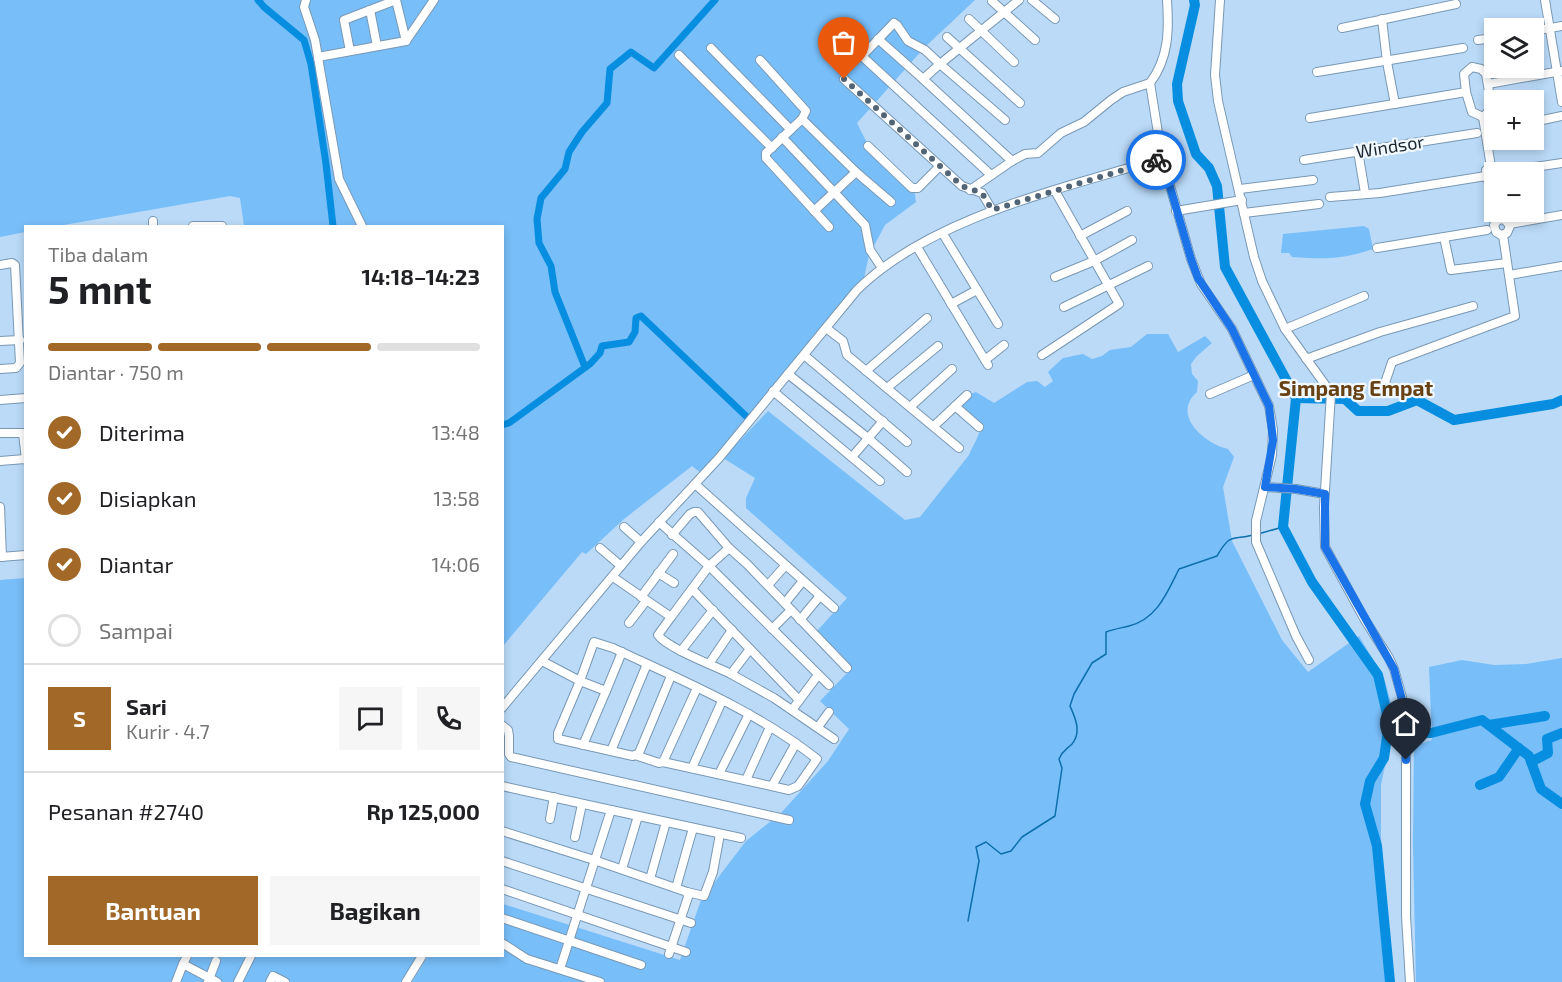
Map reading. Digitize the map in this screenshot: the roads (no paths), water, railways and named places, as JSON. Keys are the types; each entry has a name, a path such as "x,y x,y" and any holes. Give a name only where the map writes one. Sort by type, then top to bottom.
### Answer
{"street":[{"path":"350,51 344,20 396,0 406,41"},
{"path":"318,57 406,41 434,0"},
{"path":"923,79 1019,0"},
{"path":"1032,0 1055,19"},
{"path":"974,190 1012,160 1025,154 1038,153 1061,133 1084,122 1111,99 1123,92 1150,83 1161,68 1166,51 1167,0"},
{"path":"1220,0 1215,75 1220,111 1262,281 1285,329 1332,399 1325,494 1325,547 1365,620 1389,658 1398,681 1404,707 1406,916 1410,982"},
{"path":"1545,0 1559,72 1562,102"},
{"path":"992,1 1035,40"},
{"path":"304,2 318,57 339,179 362,225"},
{"path":"1342,28 1456,4"},
{"path":"370,10 377,46"},
{"path":"969,19 1014,62"},
{"path":"1382,19 1395,104"},
{"path":"991,175 864,58 864,53 892,24 895,24 908,41 925,50 1005,120"},
{"path":"1544,29 1562,26"},
{"path":"947,37 1020,104"},
{"path":"878,39 1012,160"},
{"path":"1478,40 1484,39"},
{"path":"711,48 790,129"},
{"path":"1317,72 1463,48"},
{"path":"679,55 772,147"},
{"path":"760,60 806,111 802,118 766,153 766,158 829,227"},
{"path":"1477,67 1484,71 1491,108 1483,117 1472,112 1463,78 1468,69 1477,67"},
{"path":"1488,84 1559,72"},
{"path":"844,79 940,166 986,197 992,210"},
{"path":"1150,83 1162,159 1198,278 1232,329 1265,395 1272,420 1272,455 1257,514 1255,534 1257,547 1308,660"},
{"path":"1310,118 1466,92"},
{"path":"1544,120 1562,116"},
{"path":"1483,117 1490,162"},
{"path":"802,118 856,172 891,202"},
{"name":"Windsor","path":"1304,160 1477,132"},
{"path":"782,137 865,225 870,250 882,268"},
{"path":"868,146 912,188 922,185 940,166"},
{"path":"1358,152 1365,193"},
{"path":"504,706 641,542 719,458 857,290 882,268 917,247 992,210 1162,159"},
{"path":"1544,166 1562,163"},
{"path":"814,211 835,194 856,172"},
{"path":"1240,189 1313,180"},
{"path":"1330,197 1484,181"},
{"path":"1042,355 1118,306 1117,299 1055,191"},
{"path":"1176,211 1242,200"},
{"path":"1244,213 1319,204"},
{"path":"1080,236 1127,212"},
{"path":"1544,216 1562,215"},
{"path":"1498,222 1494,228 1497,233 1503,235"},
{"path":"1503,235 1509,231 1504,222"},
{"path":"1377,248 1487,230"},
{"path":"943,234 998,324"},
{"path":"1384,386 1392,362 1515,316 1503,235"},
{"path":"1444,237 1451,270 1507,263"},
{"path":"1055,277 1094,261 1132,240"},
{"path":"917,247 986,363 1004,345"},
{"path":"0,265 12,263 15,265 20,340 19,367 0,369"},
{"path":"1064,307 1148,266"},
{"path":"1509,275 1562,266"},
{"path":"951,304 977,290"},
{"path":"1285,329 1364,296"},
{"path":"1306,359 1370,335 1473,306"},
{"path":"866,371 927,318"},
{"path":"826,328 843,341 847,355 959,448"},
{"path":"0,341 20,340"},
{"path":"887,388 938,346"},
{"path":"804,355 907,442"},
{"path":"910,407 952,369"},
{"path":"788,374 868,438 906,472"},
{"path":"1210,394 1254,375"},
{"path":"773,391 880,481"},
{"path":"934,426 967,395"},
{"path":"0,400 24,399"},
{"path":"955,406 979,427"},
{"path":"852,457 883,422"},
{"path":"0,433 22,433 24,446"},
{"path":"0,461 24,460"},
{"path":"695,484 834,609"},
{"path":"1265,487 1325,494"},
{"path":"0,507 1,557 24,555"},
{"path":"672,535 690,514 696,512 847,668"},
{"path":"659,522 709,566 829,685"},
{"path":"624,527 641,542"},
{"path":"600,548 621,566"},
{"path":"729,548 709,566 658,636 681,651 731,674 792,710 834,739"},
{"path":"629,623 658,573 673,554"},
{"path":"768,585 785,566"},
{"path":"658,573 674,583"},
{"path":"613,577 671,617"},
{"path":"784,603 802,582"},
{"path":"692,589 800,700"},
{"path":"800,620 819,597"},
{"path":"681,651 713,610"},
{"path":"772,629 790,610"},
{"path":"709,664 732,630"},
{"path":"594,642 622,652 749,714 817,759 798,786 789,790 558,739 557,736 594,642"},
{"path":"731,674 750,649"},
{"path":"583,745 622,652"},
{"path":"542,661 580,681 606,691"},
{"path":"611,751 647,664"},
{"path":"792,710 818,675"},
{"path":"635,755 639,753 671,676"},
{"path":"663,762 696,688"},
{"path":"692,768 722,701"},
{"path":"818,727 829,712"},
{"path":"719,774 749,714"},
{"path":"504,727 508,730 511,757 789,820"},
{"path":"746,780 770,727"},
{"path":"772,786 796,743"},
{"path":"504,786 741,838"},
{"path":"550,819 554,797"},
{"path":"575,837 582,804"},
{"path":"561,969 611,810"},
{"path":"622,870 638,816"},
{"path":"650,879 666,822"},
{"path":"676,888 693,828"},
{"path":"504,832 704,896 713,872 720,834"},
{"path":"504,862 691,923"},
{"path":"504,890 669,950 686,952"},
{"path":"669,950 688,897 687,892"},
{"path":"504,919 641,965"},
{"path":"504,944 527,958 600,982"},
{"path":"176,982 186,957"},
{"path":"238,982 250,957"},
{"path":"406,982 421,957"},
{"path":"209,980 216,961"},
{"path":"183,964 209,980 218,982"},
{"path":"270,982 273,976 285,982"}],"waterway":[{"path":"258,0 304,40 311,64 333,225"},
{"path":"585,367 555,292 551,266 539,243 537,219 541,198 565,169 569,152 582,132 607,103 610,69 631,52 654,68 715,0"},
{"path":"1194,0 1195,5 1177,84 1178,101 1196,154 1209,168 1217,186 1225,267 1296,398 1283,527 1312,582 1378,675 1389,723 1384,758 1370,781 1365,804 1377,846 1390,982"},
{"path":"504,424 590,364 600,353 602,346 629,342 635,332 636,318 641,316 747,417"},
{"path":"1296,398 1345,399 1358,411 1388,411 1417,400 1454,420 1553,404 1562,400"},
{"path":"1258,534 1283,527"},
{"path":"968,921 979,861 976,847 986,842 1001,854 1011,851 1022,837 1055,816 1062,768 1059,759 1077,735 1077,725 1070,706 1074,694 1092,663 1106,654 1106,632 1139,623 1147,618 1160,604 1179,569 1217,556 1229,540 1253,535"},
{"path":"1489,725 1545,716"},
{"path":"1388,732 1431,733 1482,720 1529,756 1541,789 1562,804"},
{"path":"1531,762 1548,753 1547,739 1562,733"},
{"path":"1480,785 1499,777 1519,748"}],"district":[{"name":"Simpang Empat","path":"1356,387"}]}
